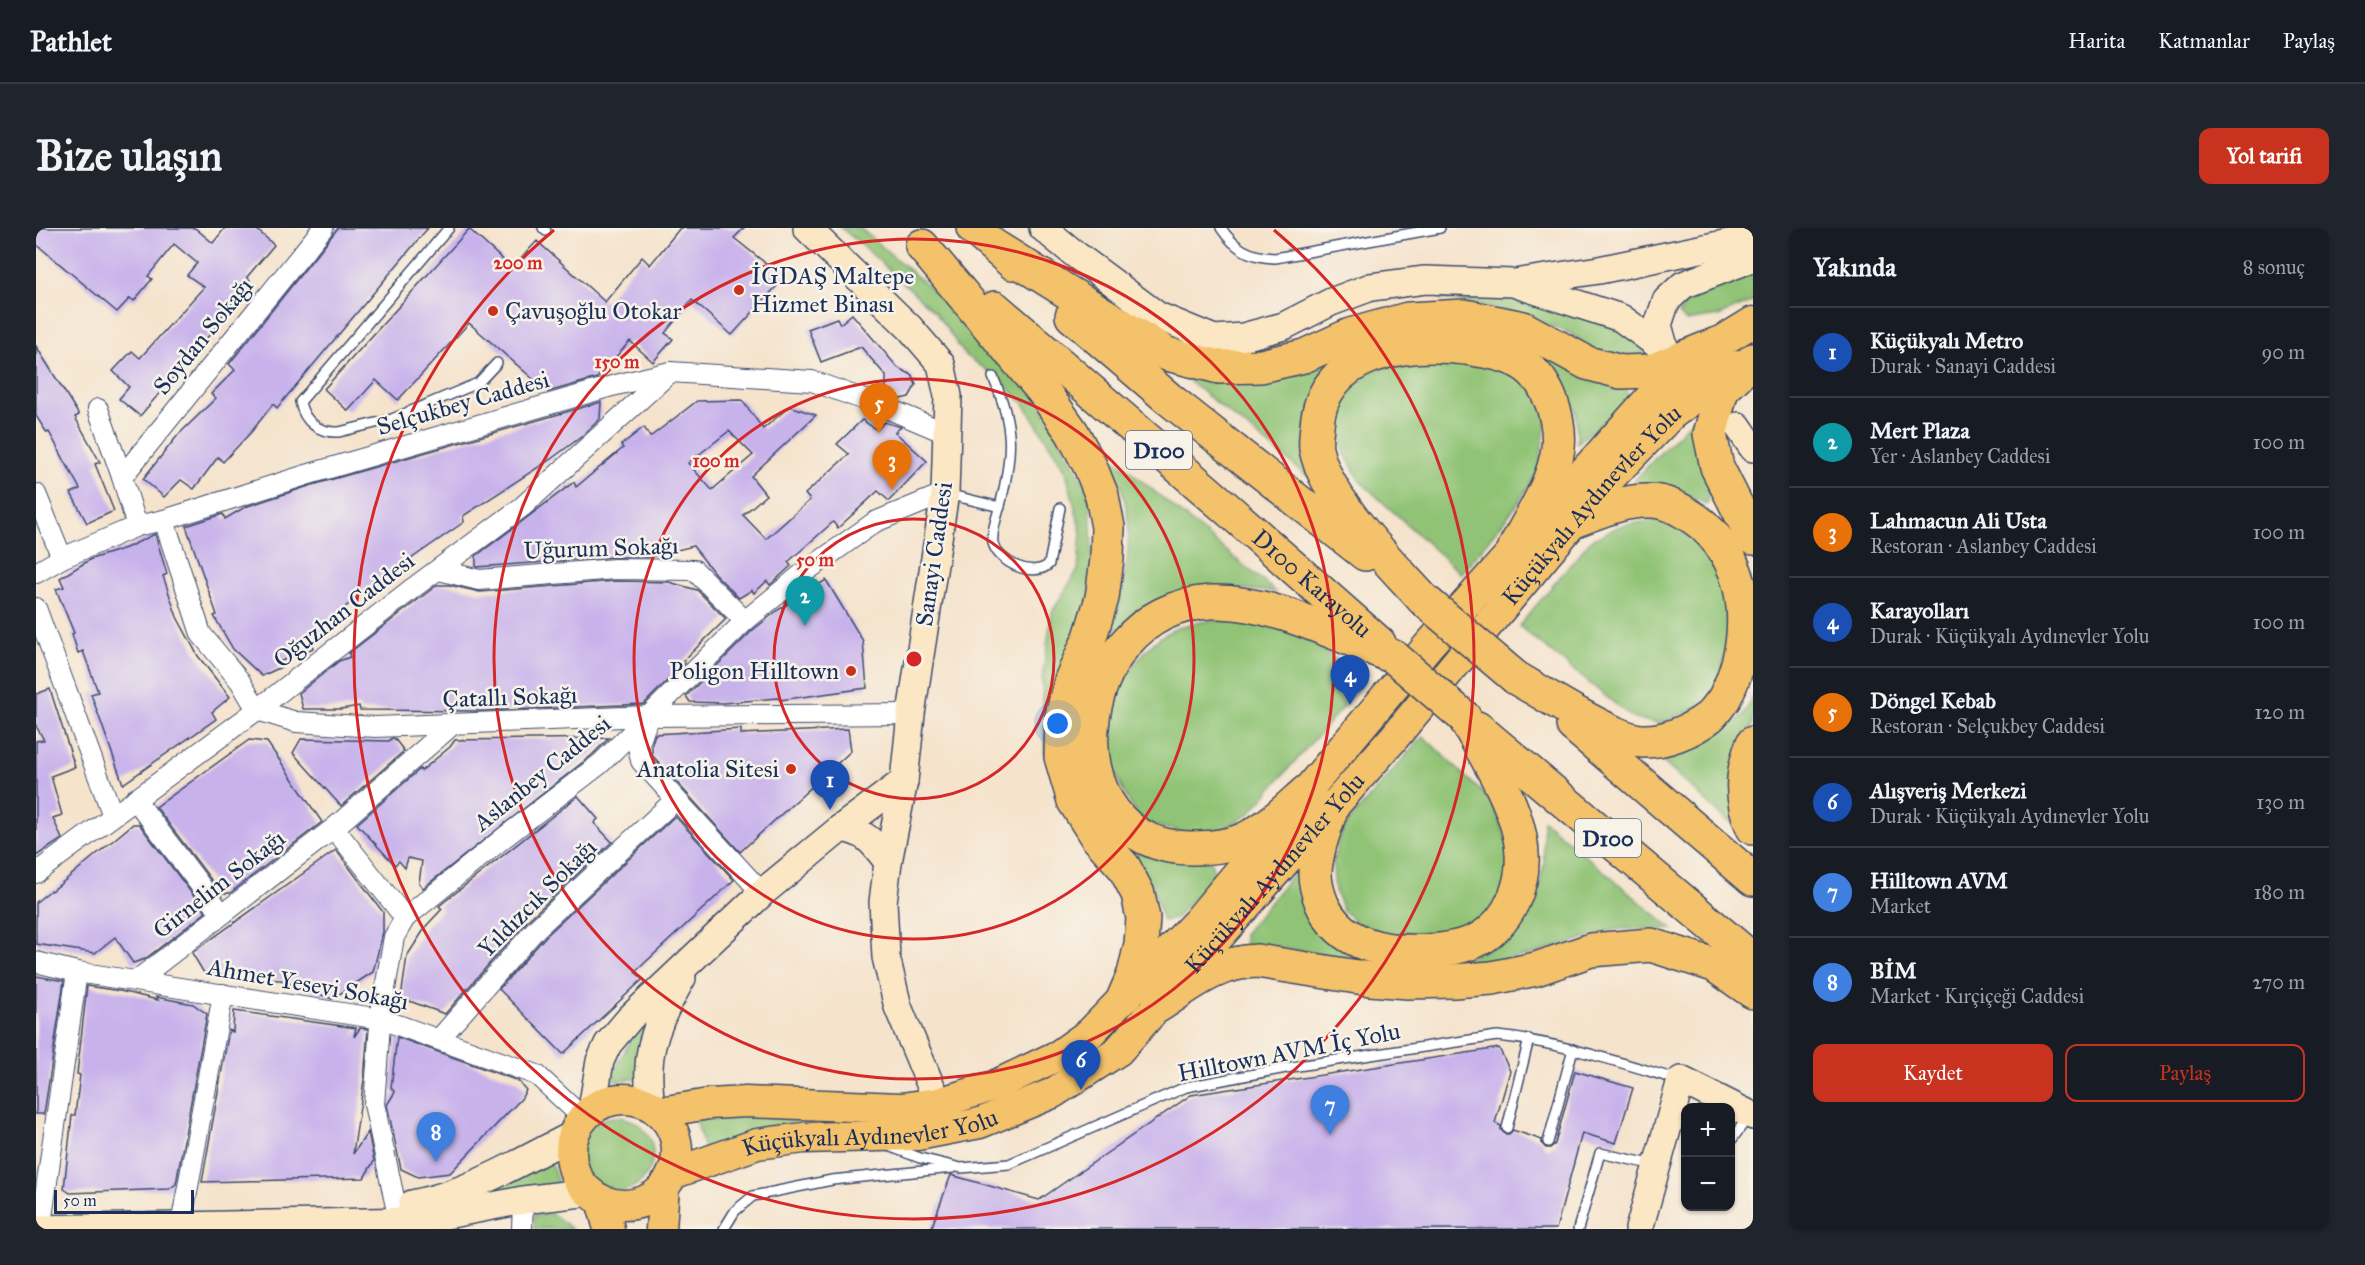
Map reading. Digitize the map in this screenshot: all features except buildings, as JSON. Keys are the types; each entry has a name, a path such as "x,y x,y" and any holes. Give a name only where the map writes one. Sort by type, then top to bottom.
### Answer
{"highway":[{"name":"D100 Karayolu","path":"912,237 1232,513 1394,657 1753,960"},
{"path":"912,237 1043,391 1072,432 1090,466 1102,496 1108,527 1102,598 1090,637 1071,680 1062,716 1061,757 1074,801 1096,837 1124,867 1138,894 1143,918 1141,944 1134,974 1124,998"},
{"path":"985,238 1167,354 1219,367 1261,366 1304,356 1350,334 1408,319 1464,315 1523,328 1587,363 1621,372 1651,371 1717,344"},
{"name":"D100","path":"985,238 1168,399 1423,599 1753,879"},
{"path":"1423,599 1348,512 1321,466 1315,447 1317,419 1322,401 1331,385 1344,371 1366,358 1390,350 1420,345 1479,350 1516,361 1527,367 1541,382 1554,413 1558,447 1553,472 1515,547"},
{"path":"1753,358 1722,390 1710,434 1717,467 1753,537"},
{"path":"1516,678 1611,732 1641,741 1679,735 1711,716 1737,682 1750,645 1752,626 1749,597 1739,569 1720,539 1693,517 1667,504 1653,501 1611,506 1576,520"},
{"path":"1394,657 1279,613 1240,604 1211,602 1179,608 1157,618 1131,637 1099,686 1091,738 1092,753 1096,771 1109,804 1120,820 1136,835 1154,843 1178,849 1226,845 1248,837 1275,820 1319,799 1319,849 1315,873 1318,893 1324,908 1342,932 1361,944 1389,951 1441,950 1467,944 1483,937 1498,924 1514,900 1521,880 1522,853 1517,825 1502,787 1464,717"},
{"path":"1753,743 1744,764 1744,808 1753,828"},
{"path":"1158,1006 1206,974 1230,963 1243,961 1257,961 1370,979 1408,982 1454,981 1492,978 1536,969 1591,950 1651,945 1714,965 1753,992"}],"main road":[{"name":"Sanayi Caddesi","path":"807,228 910,328 941,364 948,396 945,493 911,714 904,781 888,862 883,902 886,957 898,1007 938,1103"},
{"path":"1043,228 1158,316 1214,339 1243,337 1284,326 1331,302 1371,287 1425,280 1513,283 1599,270 1753,238"},
{"path":"1513,283 1621,318 1665,350 1658,325 1665,302 1683,285 1753,258"},
{"name":"Küçükyalı Aydınevler Yolu","path":"668,1180 757,1144 804,1138 918,1135 980,1123 1053,1093 1118,1051 1158,1006 1319,799 1428,646 1648,399 1717,344 1753,322"},
{"name":"Küçükyalı Aydınevler Yolu","path":"655,1109 746,1102 889,1108 938,1103 994,1086 1059,1055 1090,1033 1225,890 1319,799 1392,740 1609,478 1671,415 1722,376 1753,358"},
{"path":"1746,427 1753,448"},
{"path":"609,1229 596,1196 581,1183 571,1156 584,1120 600,1060 608,1044 630,1018 762,893 841,828 904,781"},
{"path":"841,828 857,831 874,843 888,862"},
{"path":"655,1109 649,1065 654,1041 667,1004 689,963"},
{"path":"1639,1229 1681,1080 1752,1114"},
{"path":"408,1219 434,1200 468,1188 616,1099 633,1099 655,1109 673,1130 677,1145 676,1161 668,1180 661,1229"},
{"path":"38,1221 183,1223 408,1219 523,1200 596,1196 628,1204 641,1202 655,1195 668,1180"},
{"path":"38,1221 90,1229 183,1223"}],"street":[{"name":"Soydan Sokağı","path":"122,477 323,228"},
{"name":"Selçukbey Caddesi","path":"36,573 62,558 137,526 164,520 306,475 612,386 670,372 812,381 882,406 948,434"},
{"name":"Oğuzhan Caddesi","path":"36,873 257,710 413,588 522,507 670,372"},
{"path":"98,409 137,526"},
{"name":"Aslanbey Caddesi","path":"408,1219 374,1104 381,1018 394,937 405,918 600,764 745,621 801,574 875,522 945,493"},
{"path":"36,494 62,558"},
{"path":"164,520 201,634 240,681 257,710"},
{"name":"Uğurum Sokağı","path":"439,570 479,580 615,569 694,570 745,621"},
{"path":"36,608 113,816"},
{"name":"Çatallı Sokağı","path":"257,710 296,722 376,727 649,716 911,714"},
{"path":"649,716 638,747 641,761 762,893"},
{"name":"Girnelim Sokağı","path":"136,981 334,828 452,725"},
{"path":"135,799 222,914"},
{"name":"Yıldızcık Sokağı","path":"440,1038 537,928 676,799"},
{"path":"334,828 405,918"},
{"name":"Ahmet Yesevi Sokağı","path":"36,962 77,972 381,1018 537,1075 584,1120"},
{"path":"38,1221 77,972"},
{"path":"183,1223 223,994"},
{"path":"522,1229 523,1200"}],"lane":[{"path":"449,228 300,402 301,408 314,426 330,432 339,432 392,419 478,383 497,363"},
{"path":"1221,228 1239,249 1258,257 1275,258 1440,228"},
{"path":"993,377 1001,396 1010,432 1009,467 993,537 996,550 1007,561 1037,571 1049,564 1060,508"},
{"path":"945,493 1000,507"},
{"name":"Hilltown AVM İç Yolu","path":"725,1229 735,1211 753,1196 832,1180 1009,1164 1186,1087 1291,1067 1497,1036 1529,1039 1573,1049 1681,1080"},
{"path":"1507,1128 1529,1039"},
{"path":"1548,1142 1573,1049"},
{"path":"1735,1137 1752,1114"},
{"name":"Hilltown AVM İç Yolu","path":"866,1138 920,1158 961,1168"},
{"path":"1578,1229 1600,1154 1657,1165"}],"green space":[{"path":"841,228 860,228 977,328 1031,389 1090,493 1093,582 1045,755 1042,679 1052,612 1078,570 1081,532 1066,471 1023,402 994,375 965,355 935,312"},
{"path":"1753,273 1753,301 1718,316 1686,321 1679,315 1683,307 1700,293"},
{"path":"1473,294 1520,298 1621,330 1653,350 1628,357 1588,348 1570,333 1530,318 1487,306 1439,298"},
{"path":"1524,339 1620,379 1631,399 1577,443 1576,411 1561,379"},
{"path":"1345,345 1330,376 1321,487 1173,368"},
{"path":"1418,353 1508,367 1530,384 1547,417 1538,471 1517,505 1461,574 1361,482 1344,453 1338,424 1344,400 1358,382 1378,365"},
{"path":"1698,414 1705,464 1711,484 1707,504 1680,493 1627,488"},
{"path":"1109,454 1276,592 1239,589 1125,632 1114,627 1125,574 1129,534 1121,487"},
{"path":"1658,519 1689,524 1703,539 1734,602 1717,691 1691,711 1660,723 1634,719 1519,626 1591,540 1620,526"},
{"path":"1253,619 1293,630 1366,680 1249,814 1224,829 1192,835 1142,822 1123,790 1110,756 1108,739 1110,720 1123,683 1146,650 1175,629 1204,622"},
{"path":"1753,696 1753,724 1737,762 1741,833 1654,754 1688,747 1711,738 1744,715"},
{"path":"1423,736 1493,803 1509,848 1507,876 1498,899 1485,917 1463,930 1440,937 1374,932 1343,911 1335,890 1333,865 1338,840 1349,821"},
{"path":"1543,820 1672,929 1616,929 1530,955 1466,967 1458,960 1487,949 1511,935 1537,895 1544,864"},
{"path":"1142,847 1211,861 1214,873 1176,918 1163,921 1152,887 1133,860"},
{"path":"1302,863 1377,963 1274,947 1245,949 1244,934"},
{"path":"650,1014 643,1078 609,1081 631,1039"},
{"path":"762,1113 830,1116 766,1127 704,1149 696,1119"},
{"path":"609,1117 623,1117 637,1123 647,1133 653,1147 651,1168 637,1185 623,1191 609,1191 595,1185 585,1175 579,1161 579,1147 585,1133 595,1123"},
{"path":"550,1159 559,1187 461,1202"},
{"path":"552,1214 572,1229 534,1229 534,1215"}],"place":[{"name":"İGDAŞ Maltepe Hizmet Binası","path":"739,290"},
{"name":"Çavuşoğlu Otokar","path":"493,311"},
{"name":"Döngel Kebab","path":"879,433"},
{"name":"Lahmacun Ali Usta","path":"892,490"},
{"name":"Mert Plaza","path":"805,626"},
{"name":"Poligon Hilltown","path":"851,671"},
{"name":"Karayolları","path":"1350,705"},
{"name":"Anatolia Sitesi","path":"791,769"},
{"name":"Küçükyalı Metro","path":"830,810"},
{"name":"Alışveriş Merkezi","path":"1081,1090"},
{"name":"Hilltown AVM","path":"1330,1135"},
{"name":"BİM","path":"436,1162"}]}
